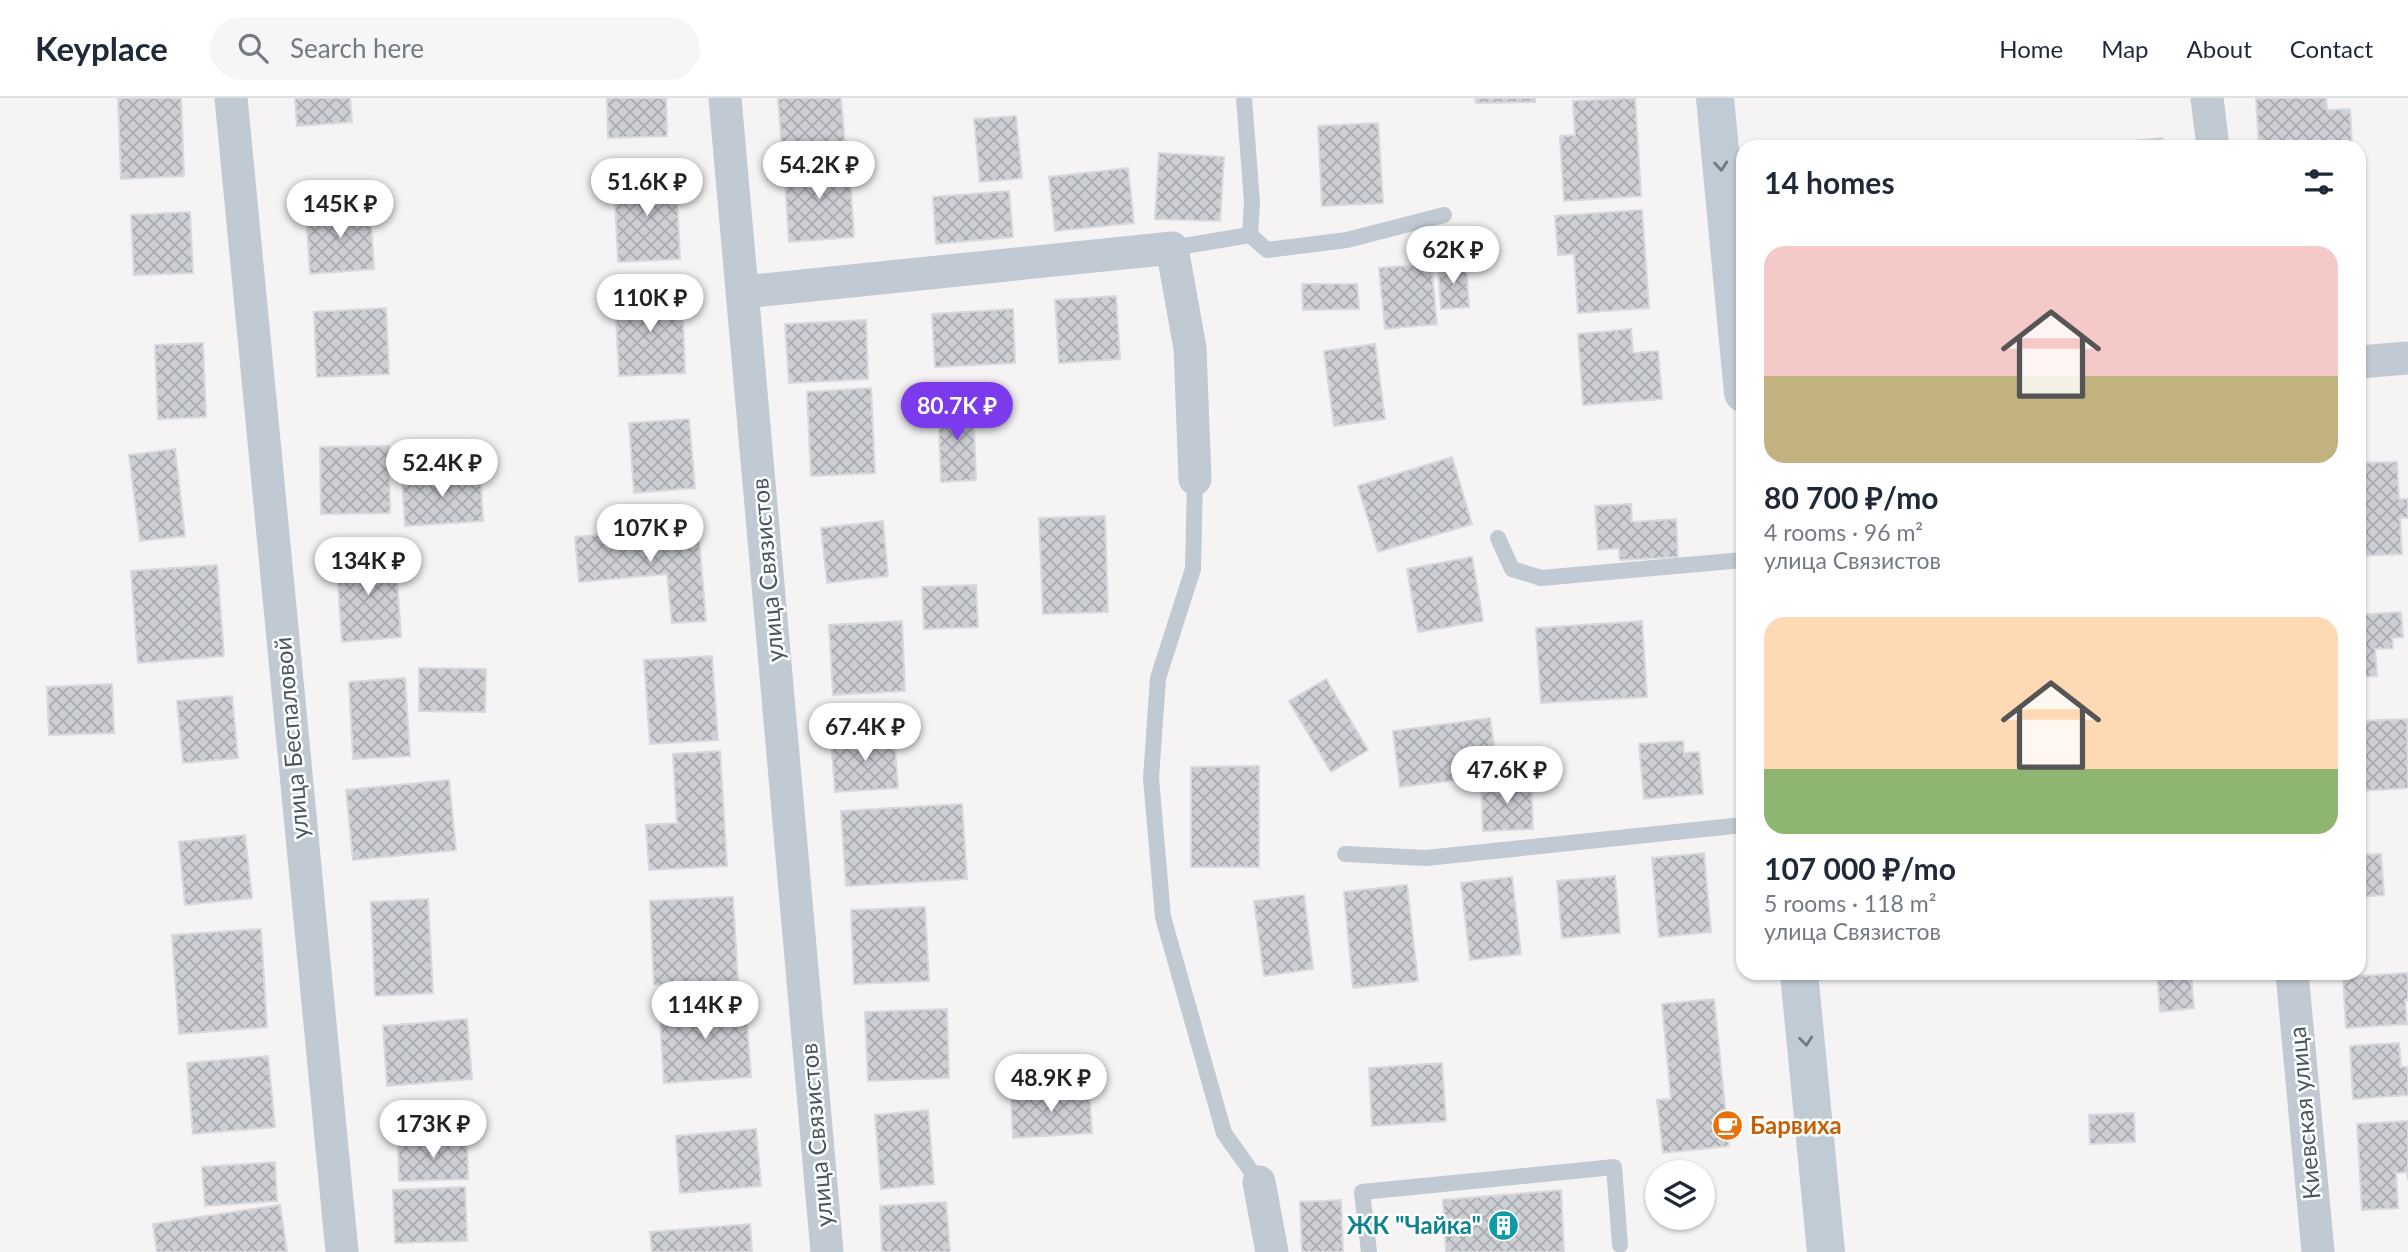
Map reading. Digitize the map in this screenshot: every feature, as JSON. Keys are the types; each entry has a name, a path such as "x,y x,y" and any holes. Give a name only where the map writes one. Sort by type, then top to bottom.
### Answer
{"main road":[{"path":"1714,98 1736,322"},
{"path":"1800,980 1826,1252"}],"street":[{"name":"улица Беспаловой","path":"231,98 342,1252"},
{"name":"улица Связистов","path":"725,98 827,1252"},
{"path":"2207,98 2212,140"},
{"path":"743,292 1172,247 1190,348 1195,478"},
{"path":"2366,361 2408,358"},
{"name":"Киевская улица","path":"2293,980 2318,1252"},
{"path":"1259,1182 1272,1252"}],"lane":[{"path":"1244,98 1252,202 1250,235"},
{"path":"1250,235 1267,250 1347,240 1444,215"},
{"path":"1172,247 1250,235"},
{"path":"1195,478 1193,569 1158,678 1152,778 1163,917 1224,1133 1259,1182"},
{"path":"1498,538 1512,569 1541,578 1736,561"},
{"path":"1345,854 1426,858 1736,826"},
{"path":"1368,1252 1362,1192 1614,1167 1624,1250"}],"building":[{"path":"118,98 181,98 184,176 121,179"},
{"path":"295,98 350,98 352,122 297,126"},
{"path":"607,98 666,98 667,136 608,138"},
{"path":"778,98 841,98 845,147 782,151"},
{"path":"1475,98 1535,98 1535,102 1476,103"},
{"path":"1635,98 1641,196 1564,201 1560,136 1575,135 1573,101"},
{"path":"2256,98 2326,98 2327,110 2350,109 2352,140 2259,140"},
{"path":"1016,116 1022,178 980,182 974,119"},
{"path":"1378,123 1383,203 1322,206 1318,126"},
{"path":"1159,153 1224,157 1220,221 1155,219"},
{"path":"849,161 854,237 789,242 784,165"},
{"path":"1128,168 1134,223 1055,231 1049,177"},
{"path":"676,175 680,259 618,262 614,178"},
{"path":"1009,191 1013,237 936,244 933,197"},
{"path":"370,206 374,269 310,274 306,211"},
{"path":"1642,210 1649,308 1578,313 1574,254 1558,255 1555,216"},
{"path":"190,212 193,273 134,275 131,215"},
{"path":"1466,262 1469,307 1441,309 1438,264"},
{"path":"1431,264 1437,324 1385,329 1379,268"},
{"path":"1302,284 1357,284 1359,309 1303,310"},
{"path":"682,293 685,373 619,376 615,296"},
{"path":"1116,296 1120,359 1059,363 1055,300"},
{"path":"386,308 389,374 317,377 314,312"},
{"path":"1013,309 1015,363 935,367 932,314"},
{"path":"866,320 868,379 789,383 785,324"},
{"path":"1631,329 1633,353 1658,351 1662,399 1583,405 1578,334"},
{"path":"203,343 206,417 158,419 155,345"},
{"path":"1375,344 1385,419 1334,426 1324,351"},
{"path":"871,388 875,473 811,476 807,392"},
{"path":"973,402 976,480 941,482 938,403"},
{"path":"689,419 695,488 634,493 629,423"},
{"path":"389,446 390,513 321,514 320,447"},
{"path":"175,449 185,536 140,541 129,455"},
{"path":"1452,457 1472,524 1378,552 1358,486"},
{"path":"2397,462 2399,499 2408,499 2408,518 2400,518 2402,554 2366,556 2366,463"},
{"path":"480,471 483,521 405,526 402,476"},
{"path":"1631,504 1632,522 1676,519 1678,557 1620,560 1619,548 1598,550 1595,506"},
{"path":"1105,516 1108,612 1043,614 1039,518"},
{"path":"883,521 888,576 827,583 821,528"},
{"path":"698,527 706,621 672,623 667,574 579,582 575,537"},
{"path":"395,552 401,637 342,642 336,556"},
{"path":"1472,557 1483,621 1418,632 1407,569"},
{"path":"217,565 224,656 138,663 131,571"},
{"path":"976,585 978,627 924,629 922,587"},
{"path":"2401,612 2403,637 2392,638 2393,648 2375,649 2377,676 2366,677 2366,614"},
{"path":"902,621 905,691 833,695 829,625"},
{"path":"1642,621 1647,697 1541,703 1536,628"},
{"path":"712,656 718,740 650,744 644,660"},
{"path":"419,668 486,669 485,712 419,711"},
{"path":"405,678 410,756 353,759 349,682"},
{"path":"1326,679 1368,750 1331,772 1289,701"},
{"path":"112,684 114,733 49,735 47,687"},
{"path":"232,696 238,758 183,763 177,701"},
{"path":"1490,718 1498,775 1400,787 1393,731"},
{"path":"2407,719 2408,788 2366,791 2366,721"},
{"path":"894,734 898,788 835,792 831,739"},
{"path":"1683,741 1684,753 1699,752 1703,794 1644,799 1639,744"},
{"path":"720,751 727,866 649,870 646,825 677,823 673,754"},
{"path":"1259,766 1259,867 1191,867 1191,767"},
{"path":"449,780 456,850 353,860 346,790"},
{"path":"1531,782 1533,829 1483,831 1481,784"},
{"path":"962,804 967,879 846,886 841,811"},
{"path":"245,835 252,898 185,905 179,842"},
{"path":"1704,853 1711,932 1659,937 1652,858"},
{"path":"2381,854 2384,895 2366,896 2366,855"},
{"path":"1615,876 1620,933 1562,938 1557,881"},
{"path":"1512,877 1521,954 1470,960 1461,883"},
{"path":"1407,885 1418,981 1353,988 1344,892"},
{"path":"1304,895 1313,969 1264,976 1254,901"},
{"path":"733,897 738,981 654,985 650,901"},
{"path":"428,899 433,993 375,996 371,902"},
{"path":"925,907 929,981 854,984 851,910"},
{"path":"261,929 267,1027 179,1034 172,935"},
{"path":"2408,973 2408,1000 2405,1000 2407,1024 2346,1028 2343,980 2366,980 2366,976"},
{"path":"2158,980 2192,980 2194,1008 2160,1012"},
{"path":"745,998 751,1077 664,1083 659,1004"},
{"path":"1714,999 1729,1146 1663,1153 1657,1100 1671,1099 1662,1004"},
{"path":"947,1009 949,1078 868,1081 865,1012"},
{"path":"467,1019 472,1079 387,1086 383,1026"},
{"path":"2399,1043 2401,1067 2408,1067 2408,1095 2353,1099 2350,1046"},
{"path":"268,1056 275,1127 193,1134 187,1063"},
{"path":"1442,1063 1446,1121 1372,1126 1369,1068"},
{"path":"1089,1090 1092,1133 1013,1138 1011,1095"},
{"path":"928,1110 934,1184 881,1189 875,1115"},
{"path":"2134,1113 2135,1142 2090,1144 2089,1115"},
{"path":"2408,1121 2408,1180 2407,1172 2396,1173 2398,1208 2362,1210 2357,1124"},
{"path":"756,1129 761,1186 680,1193 676,1136"},
{"path":"467,1140 468,1179 399,1181 398,1141"},
{"path":"275,1162 277,1201 205,1206 202,1167"},
{"path":"465,1187 467,1241 395,1243 393,1190"},
{"name":"ЖК \"Чайка\"","path":"1561,1190 1564,1252 1446,1252 1443,1200"},
{"path":"1341,1200 1343,1252 1302,1252 1300,1202"},
{"path":"946,1202 950,1252 882,1252 880,1206"},
{"path":"280,1205 287,1252 157,1252 153,1224"},
{"path":"750,1224 752,1252 652,1252 650,1232"}],"place":[{"name":"Барвиха","path":"1727,1126"},
{"name":"ЖК \"Чайка\"","path":"1504,1226"}]}
